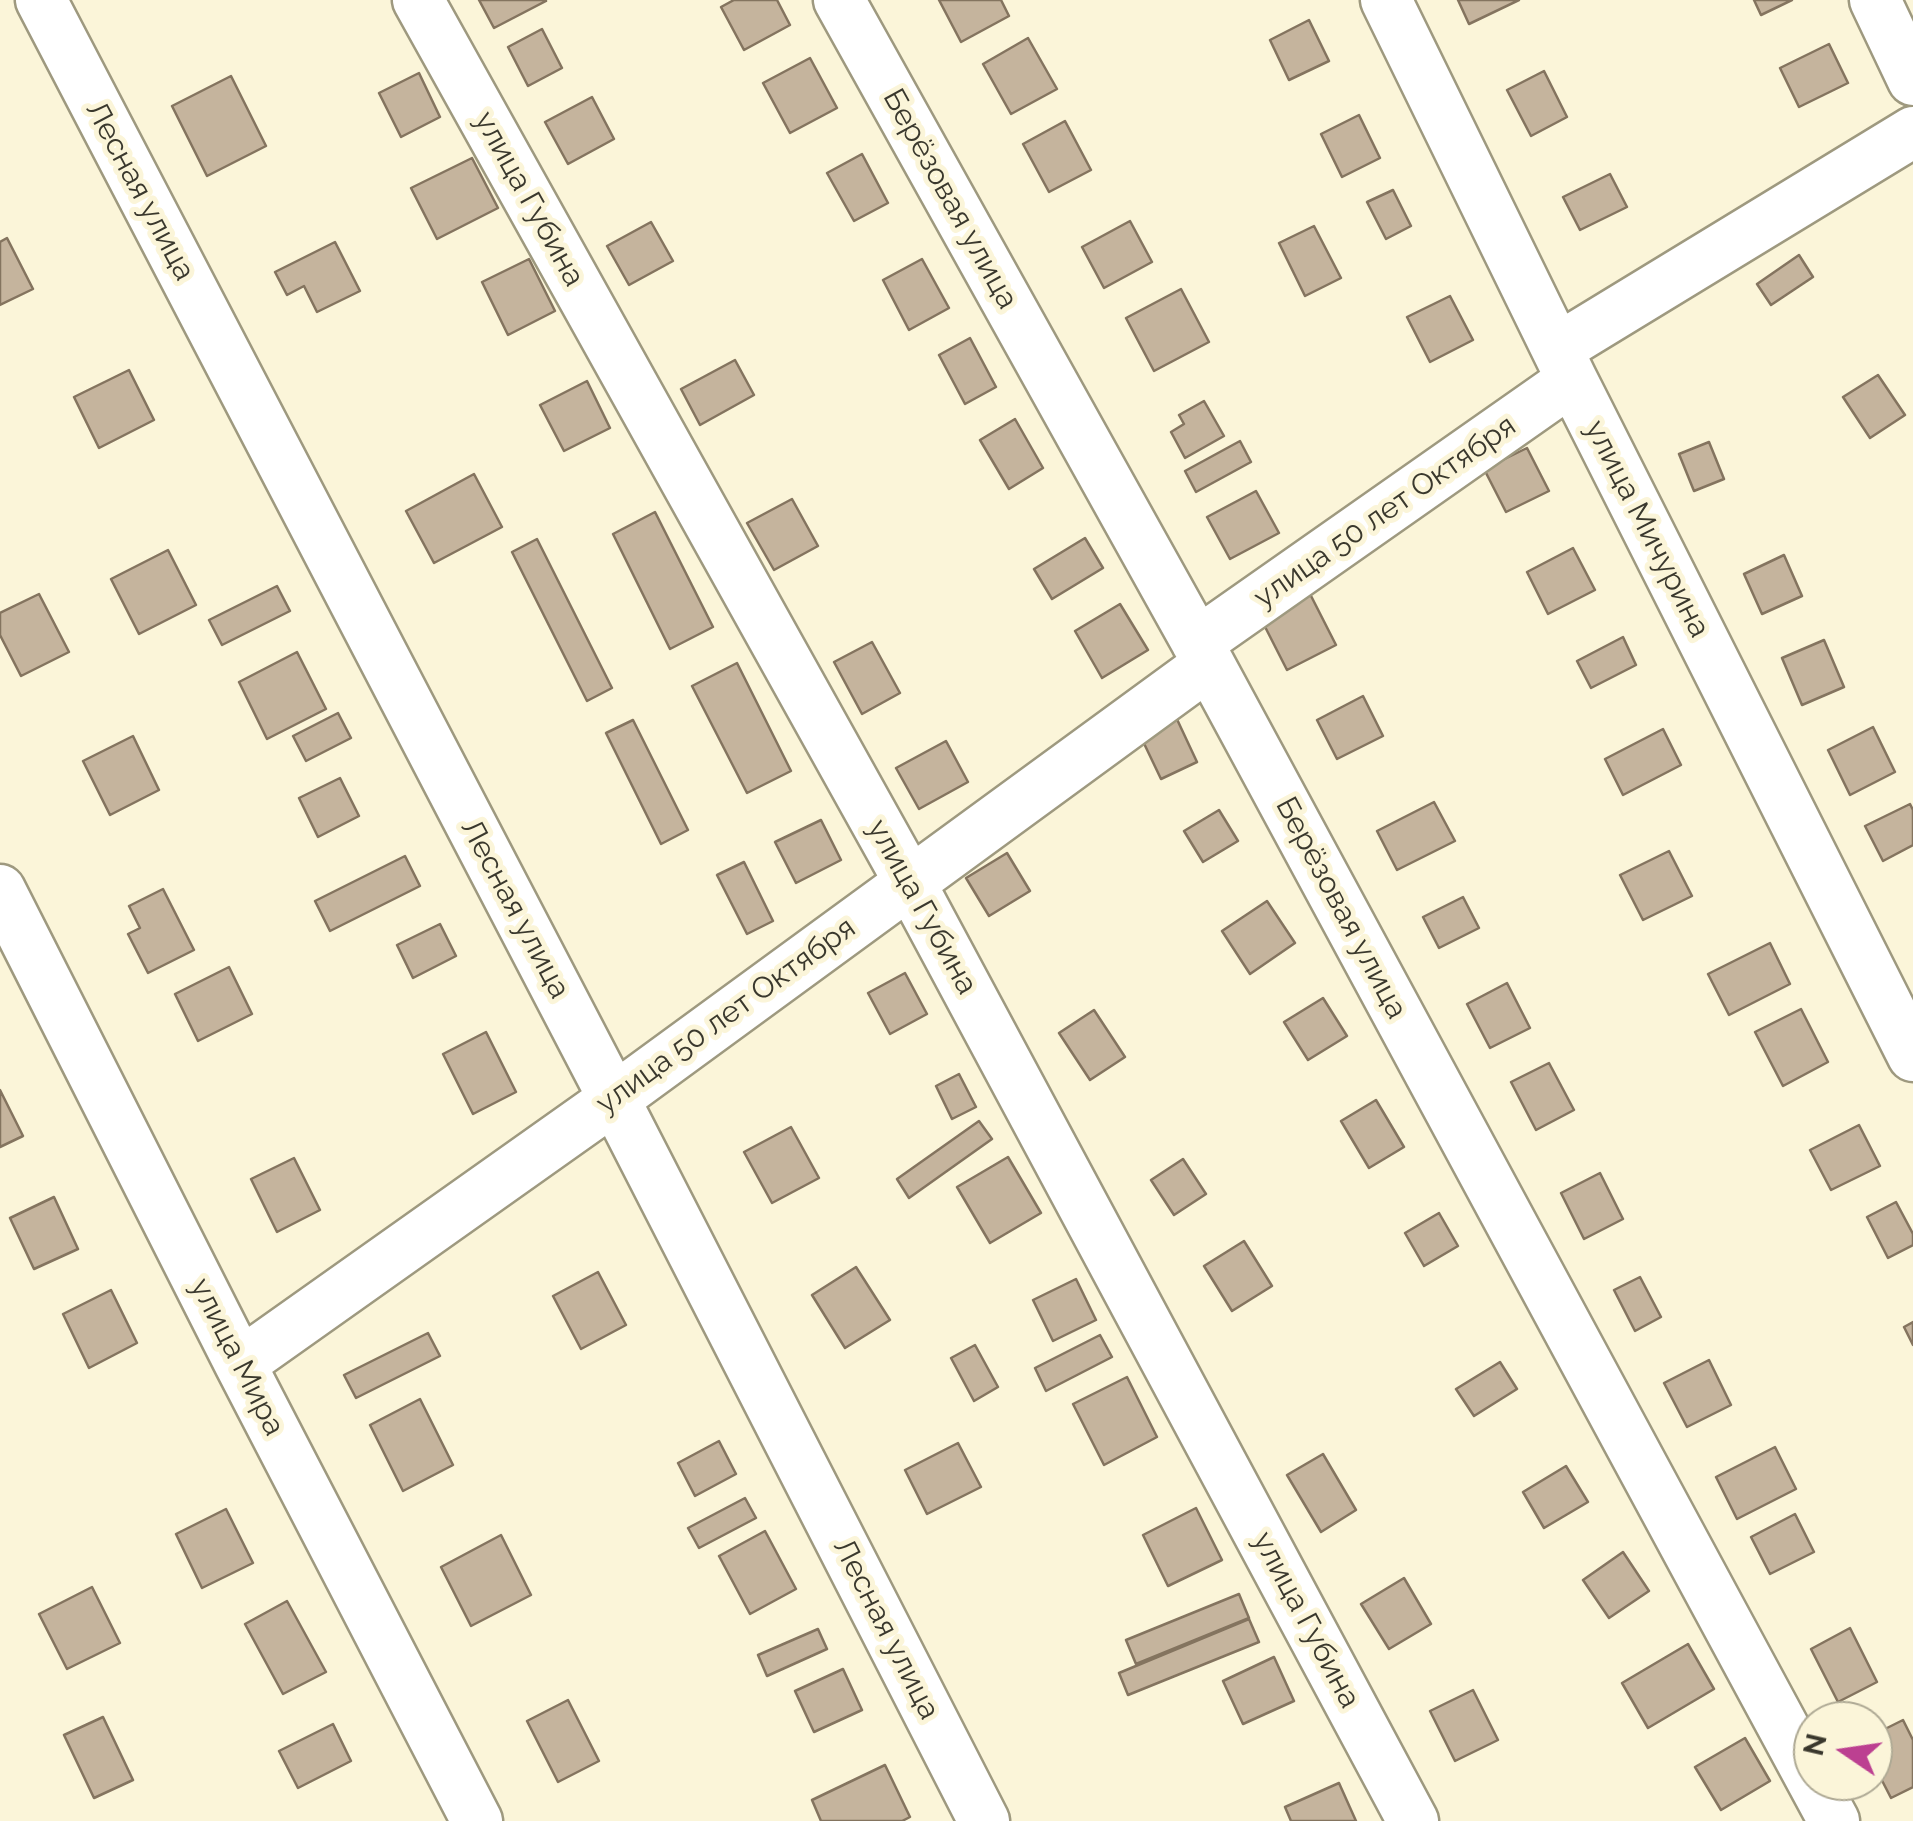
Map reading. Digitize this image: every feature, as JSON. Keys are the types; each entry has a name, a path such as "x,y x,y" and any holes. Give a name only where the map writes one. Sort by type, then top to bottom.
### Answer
{"street":[{"name":"Лесная улица","path":"41,0 614,1099 984,1821"},
{"name":"улица Губина","path":"418,0 909,881 1413,1821"},
{"name":"Берёзовая улица","path":"839,0 1203,654 1834,1821"},
{"name":"улица Мичурина","path":"1386,0 1564,365 1913,1056"},
{"path":"1875,0 1908,55"},
{"name":"улица 50 лет Октября","path":"240,1364 614,1099 909,881 1203,654 1564,365 1913,132"},
{"name":"улица Мира","path":"0,890 477,1821"}],"building":[{"path":"479,0 545,0 546,1 494,28"},
{"path":"734,0 777,0 790,25 744,50 721,7"},
{"path":"939,0 1001,0 1009,16 961,42"},
{"path":"1458,0 1519,0 1469,24"},
{"path":"1754,0 1792,0 1761,15"},
{"path":"1309,20 1329,61 1289,80 1270,40"},
{"path":"542,29 562,68 528,86 508,47"},
{"path":"1028,38 1057,89 1011,114 983,64"},
{"path":"1829,44 1848,83 1799,107 1780,68"},
{"path":"810,58 837,108 790,133 763,83"},
{"path":"1544,71 1567,117 1531,136 1507,90"},
{"path":"419,73 440,117 401,137 379,93"},
{"path":"231,76 266,146 207,176 172,106"},
{"path":"592,97 614,139 568,164 545,122"},
{"path":"1359,115 1380,158 1342,177 1321,134"},
{"path":"1065,121 1091,170 1049,192 1023,144"},
{"path":"862,154 888,203 854,221 827,173"},
{"path":"472,158 498,208 437,239 411,188"},
{"path":"1610,174 1627,207 1580,230 1563,197"},
{"path":"1393,190 1411,226 1386,239 1367,202"},
{"path":"1130,221 1152,262 1104,288 1082,247"},
{"path":"651,222 673,261 629,285 607,246"},
{"path":"1314,226 1341,278 1305,296 1279,243"},
{"path":"7,238 33,289 0,305 0,242"},
{"path":"335,242 360,291 317,312 304,286 287,295 275,272"},
{"path":"1799,255 1813,277 1771,305 1757,284"},
{"path":"529,259 555,311 508,335 482,282"},
{"path":"922,259 949,308 909,330 883,280"},
{"path":"1181,289 1209,342 1154,371 1126,318"},
{"path":"1450,296 1473,340 1430,362 1407,317"},
{"path":"970,338 996,387 965,404 939,355"},
{"path":"735,360 754,395 700,425 681,389"},
{"path":"129,370 154,420 99,448 74,397"},
{"path":"1878,375 1905,415 1870,438 1843,397"},
{"path":"587,381 610,428 564,451 540,405"},
{"path":"1204,401 1224,436 1185,458 1171,432 1184,424 1179,415"},
{"path":"1015,419 1043,468 1009,489 980,440"},
{"path":"1240,441 1251,462 1196,492 1185,471"},
{"path":"1709,442 1724,479 1694,491 1679,454"},
{"path":"1527,448 1549,491 1506,512 1484,469"},
{"path":"474,474 502,527 434,563 406,511"},
{"path":"1256,491 1279,533 1230,559 1207,517"},
{"path":"792,499 818,546 774,570 747,523"},
{"path":"655,512 713,627 670,649 613,534"},
{"path":"1085,538 1103,568 1052,599 1034,569"},
{"path":"537,539 612,688 587,701 512,552"},
{"path":"1573,548 1595,590 1548,614 1527,572"},
{"path":"168,550 196,605 139,634 111,579"},
{"path":"1784,555 1802,596 1762,614 1744,574"},
{"path":"277,586 290,611 222,645 209,620"},
{"path":"1307,588 1336,645 1287,670 1258,613"},
{"path":"39,594 69,652 21,676 0,635 0,613"},
{"path":"1120,604 1148,650 1102,678 1075,631"},
{"path":"1623,637 1636,665 1591,688 1577,661"},
{"path":"1824,640 1844,687 1802,705 1782,658"},
{"path":"872,642 900,693 862,714 834,662"},
{"path":"297,652 326,709 267,739 239,682"},
{"path":"737,663 791,771 747,793 692,686"},
{"path":"1363,696 1383,736 1337,759 1317,720"},
{"path":"338,713 351,738 306,761 293,736"},
{"path":"1175,715 1197,762 1161,779 1139,733"},
{"path":"633,720 688,830 661,844 606,733"},
{"path":"1873,727 1895,772 1850,795 1828,750"},
{"path":"1663,729 1681,765 1623,795 1605,759"},
{"path":"133,736 159,790 110,815 83,761"},
{"path":"946,741 968,782 919,809 896,768"},
{"path":"340,778 359,816 318,837 299,798"},
{"path":"1434,802 1455,841 1397,870 1377,831"},
{"path":"1910,804 1913,845 1883,861 1865,826"},
{"path":"1219,810 1238,841 1203,862 1184,831"},
{"path":"821,820 841,860 796,883 775,842"},
{"path":"1669,851 1692,896 1643,920 1620,875"},
{"path":"1007,853 1030,891 989,916 966,878"},
{"path":"405,856 420,886 330,931 315,901"},
{"path":"744,862 773,921 747,934 717,875"},
{"path":"163,889 194,950 148,973 128,934 140,928 129,906"},
{"path":"1463,897 1479,928 1439,948 1423,917"},
{"path":"1267,901 1295,943 1250,974 1222,931"},
{"path":"440,924 456,956 413,978 397,945"},
{"path":"1770,943 1790,984 1729,1015 1708,974"},
{"path":"229,967 252,1014 198,1041 175,994"},
{"path":"905,973 927,1014 890,1034 868,993"},
{"path":"1507,983 1530,1028 1490,1048 1467,1004"},
{"path":"1323,998 1347,1036 1308,1060 1284,1022"},
{"path":"1801,1009 1828,1062 1783,1086 1755,1032"},
{"path":"1094,1010 1125,1057 1090,1080 1059,1033"},
{"path":"486,1032 516,1092 473,1114 443,1054"},
{"path":"1549,1063 1574,1110 1536,1130 1511,1082"},
{"path":"959,1074 976,1107 952,1119 936,1086"},
{"path":"0,1090 23,1136 0,1147"},
{"path":"1376,1100 1404,1147 1369,1168 1341,1121"},
{"path":"979,1121 992,1139 909,1198 897,1179"},
{"path":"1859,1125 1880,1166 1831,1190 1810,1150"},
{"path":"791,1127 819,1178 772,1203 744,1152"},
{"path":"1008,1157 1041,1213 990,1243 957,1187"},
{"path":"294,1158 320,1210 277,1232 251,1179"},
{"path":"1183,1159 1206,1194 1174,1215 1151,1180"},
{"path":"1600,1173 1623,1219 1584,1239 1561,1193"},
{"path":"54,1197 78,1249 34,1269 10,1218"},
{"path":"1896,1202 1913,1234 1913,1245 1888,1258 1867,1217"},
{"path":"1439,1213 1458,1246 1424,1266 1405,1233"},
{"path":"1244,1241 1272,1286 1232,1311 1204,1266"},
{"path":"856,1267 890,1320 845,1348 812,1295"},
{"path":"598,1272 626,1325 581,1349 553,1296"},
{"path":"1640,1277 1661,1317 1635,1331 1614,1290"},
{"path":"1076,1279 1096,1320 1053,1341 1033,1300"},
{"path":"111,1290 137,1343 89,1368 63,1314"},
{"path":"1913,1322 1913,1345 1904,1327"},
{"path":"428,1333 440,1356 356,1398 344,1375"},
{"path":"1100,1335 1112,1357 1046,1391 1035,1368"},
{"path":"975,1345 998,1387 974,1401 951,1358"},
{"path":"1709,1360 1731,1405 1687,1427 1664,1383"},
{"path":"1500,1362 1517,1389 1474,1416 1456,1389"},
{"path":"1127,1377 1157,1437 1104,1465 1073,1404"},
{"path":"420,1399 453,1465 403,1491 370,1425"},
{"path":"719,1441 736,1474 695,1496 678,1463"},
{"path":"958,1443 981,1487 927,1514 905,1470"},
{"path":"1775,1447 1796,1489 1737,1519 1716,1477"},
{"path":"1323,1454 1356,1510 1321,1532 1287,1475"},
{"path":"1566,1466 1588,1502 1544,1528 1523,1492"},
{"path":"745,1498 756,1518 699,1548 688,1528"},
{"path":"1196,1508 1222,1560 1168,1586 1143,1535"},
{"path":"226,1509 253,1563 202,1588 176,1534"},
{"path":"1795,1514 1814,1552 1770,1574 1751,1537"},
{"path":"765,1531 796,1589 750,1614 719,1556"},
{"path":"501,1535 531,1595 471,1626 441,1567"},
{"path":"1623,1552 1649,1591 1609,1618 1583,1580"},
{"path":"1404,1578 1431,1624 1389,1649 1361,1604"},
{"path":"92,1587 120,1643 67,1669 39,1614"},
{"path":"1239,1594 1249,1618 1136,1664 1126,1640"},
{"path":"287,1601 326,1672 283,1694 245,1624"},
{"path":"1249,1619 1259,1642 1128,1695 1119,1673"},
{"path":"1850,1628 1877,1682 1837,1701 1811,1649"},
{"path":"818,1629 827,1649 767,1676 758,1655"},
{"path":"1688,1644 1714,1689 1648,1728 1622,1683"},
{"path":"1274,1657 1294,1701 1243,1724 1223,1681"},
{"path":"843,1669 862,1710 814,1732 795,1691"},
{"path":"1473,1690 1498,1740 1455,1761 1430,1711"},
{"path":"568,1700 599,1761 558,1782 527,1721"},
{"path":"103,1717 133,1780 94,1798 64,1735"},
{"path":"1903,1720 1913,1740 1913,1787 1893,1797 1893,1725"},
{"path":"333,1724 351,1761 298,1788 279,1751"},
{"path":"1745,1738 1770,1781 1721,1810 1695,1767"},
{"path":"885,1765 910,1817 902,1821 821,1821 812,1800"},
{"path":"1339,1783 1356,1821 1291,1821 1285,1807"}]}
